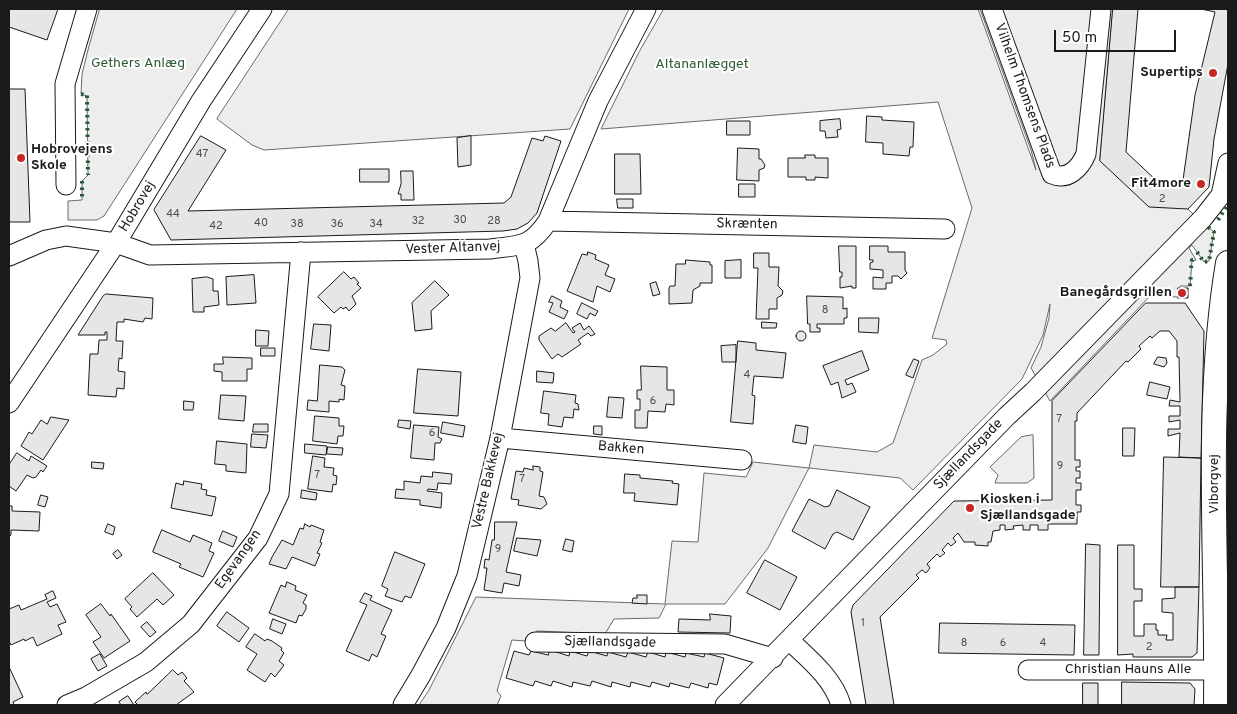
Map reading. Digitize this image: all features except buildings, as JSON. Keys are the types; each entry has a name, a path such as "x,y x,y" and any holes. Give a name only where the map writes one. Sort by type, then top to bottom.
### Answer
{"main road":[{"name":"Viborgvej","path":"1216,705 1222,670 1215,391 1222,302 1228,264"}],"street":[{"path":"66,185 65,84 87,9"},
{"name":"Hobrovej","path":"9,403 116,244 201,101 262,9"},
{"path":"524,244 538,236 548,221 598,101 646,9"},
{"name":"Vilhelm Thomsens Plads","path":"992,9 1052,174 1059,177 1071,173 1078,168 1086,154 1101,9"},
{"name":"Sjællandsgade","path":"725,705 773,658 1007,416 1169,254 1216,203 1224,186 1228,162"},
{"name":"Skrænten","path":"548,221 945,229"},
{"name":"Vester Altanvej","path":"9,256 46,240 66,236 116,244 150,254 490,249 524,244"},
{"name":"Vestre Bakkevej","path":"403,705 422,675 446,628 467,576 500,438 530,278 524,244"},
{"name":"Egevangen","path":"67,705 86,697 146,662 191,624 258,538 279,494 301,252"},
{"name":"Bakken","path":"500,438 742,460"},
{"path":"789,640 824,674 838,694 841,705"},
{"name":"Sjællandsgade","path":"535,642 725,644 773,658"},
{"name":"Christian Hauns Alle","path":"1028,670 1222,670"}],"shaded area":[{"name":"Gethers Anlæg","path":"100,9 237,9 104,216 97,220 68,220 68,201 82,200 82,181 88,175 87,96 81,94 82,74"},
{"path":"289,9 629,9 570,129 264,150 252,145 217,119"},
{"name":"Altananlægget","path":"664,9 978,9 1036,170 1031,150 980,9 1113,9 1100,161 1188,209 1206,227 1203,231 1208,227 1214,232 1209,261 1204,262 1192,245 1189,248 1196,260 1192,261 1190,286 1180,286 1179,297 1150,296 1050,401 1031,368 1041,347 1049,318 1050,304 1043,335 1022,379 913,490 900,478 809,468 814,445 877,452 893,443 922,360 933,355 947,344 946,340 932,338 972,208 938,102 601,129 639,52"},
{"path":"1033,435 1034,478 1027,483 995,483 998,475 990,467 1021,437"},
{"path":"753,462 809,468 768,548 725,604 666,604 659,618 614,619 605,634 537,631 526,641 512,640 497,691 501,696 497,705 419,705 429,690 476,597 665,604 672,541 698,542 704,473 746,477"}],"hedge":[{"path":"81,94 87,95 88,175"},
{"path":"82,181 82,200"},
{"path":"1218,220 1228,204"},
{"path":"1197,252 1204,262 1209,261 1214,232 1208,227"},
{"path":"1191,268 1192,260 1196,260"},
{"path":"1190,286 1191,273"}],"place":[{"name":"Supertips","path":"1213,73"},
{"name":"Hobrovejens Skole","path":"21,158"},
{"name":"Fit4more","path":"1201,184"},
{"name":"Banegårdsgrillen","path":"1182,293"},
{"name":"Kiosken i Sjællandsgade","path":"970,508"}]}
